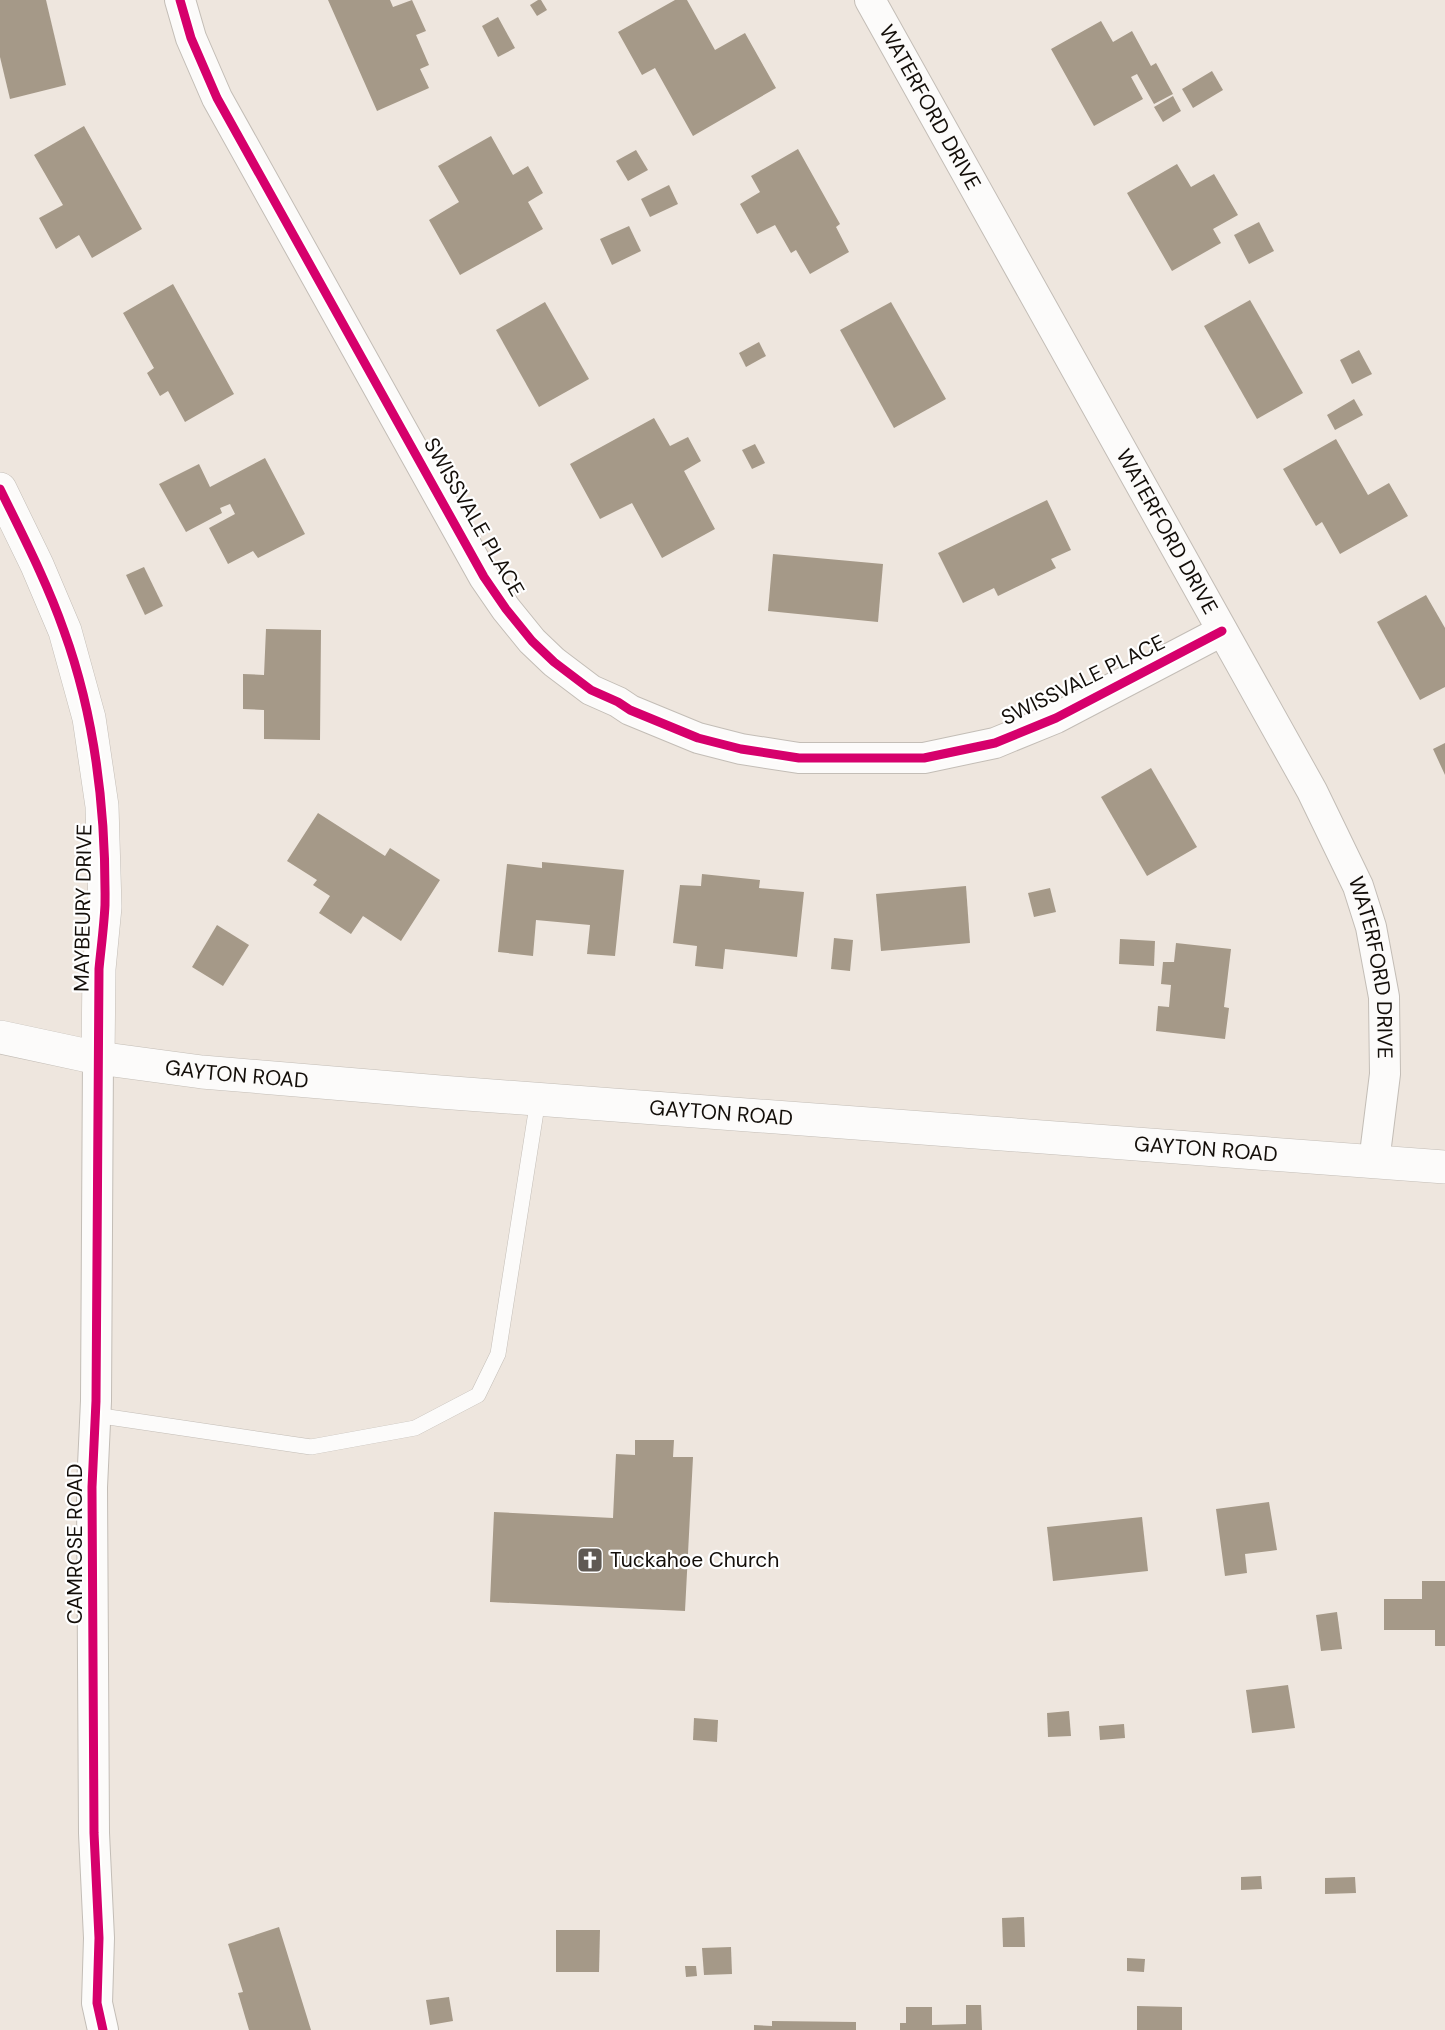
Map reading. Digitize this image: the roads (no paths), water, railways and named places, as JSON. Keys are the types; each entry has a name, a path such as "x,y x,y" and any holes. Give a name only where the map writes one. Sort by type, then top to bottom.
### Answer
{"street":[{"name":"SWISSVALE PLACE","path":"180,0 191,38 217,98 484,578 532,641 554,662 591,690 630,710 698,738 741,749 799,758 924,758 995,742 1056,718 1222,631"},
{"name":"WATERFORD DRIVE","path":"870,0 1312,791 1358,886 1371,927 1384,997 1385,1074 1374,1162"},
{"name":"MAYBEURY DRIVE","path":"0,489 37,565 64,631 89,718 103,828 105,907 99,969 98,1058"},
{"name":"GAYTON ROAD","path":"0,1037 98,1058 202,1072 1445,1167"},
{"name":"CAMROSE ROAD","path":"93,2026 97,2003 99,1938 94,1821 92,1487 95,1415 98,1058"}],"lane":[{"path":"95,1415 311,1447 415,1428 478,1395 498,1354 538,1099"}],"place":[{"name":"Tuckahoe Church","path":"590,1560"}]}
